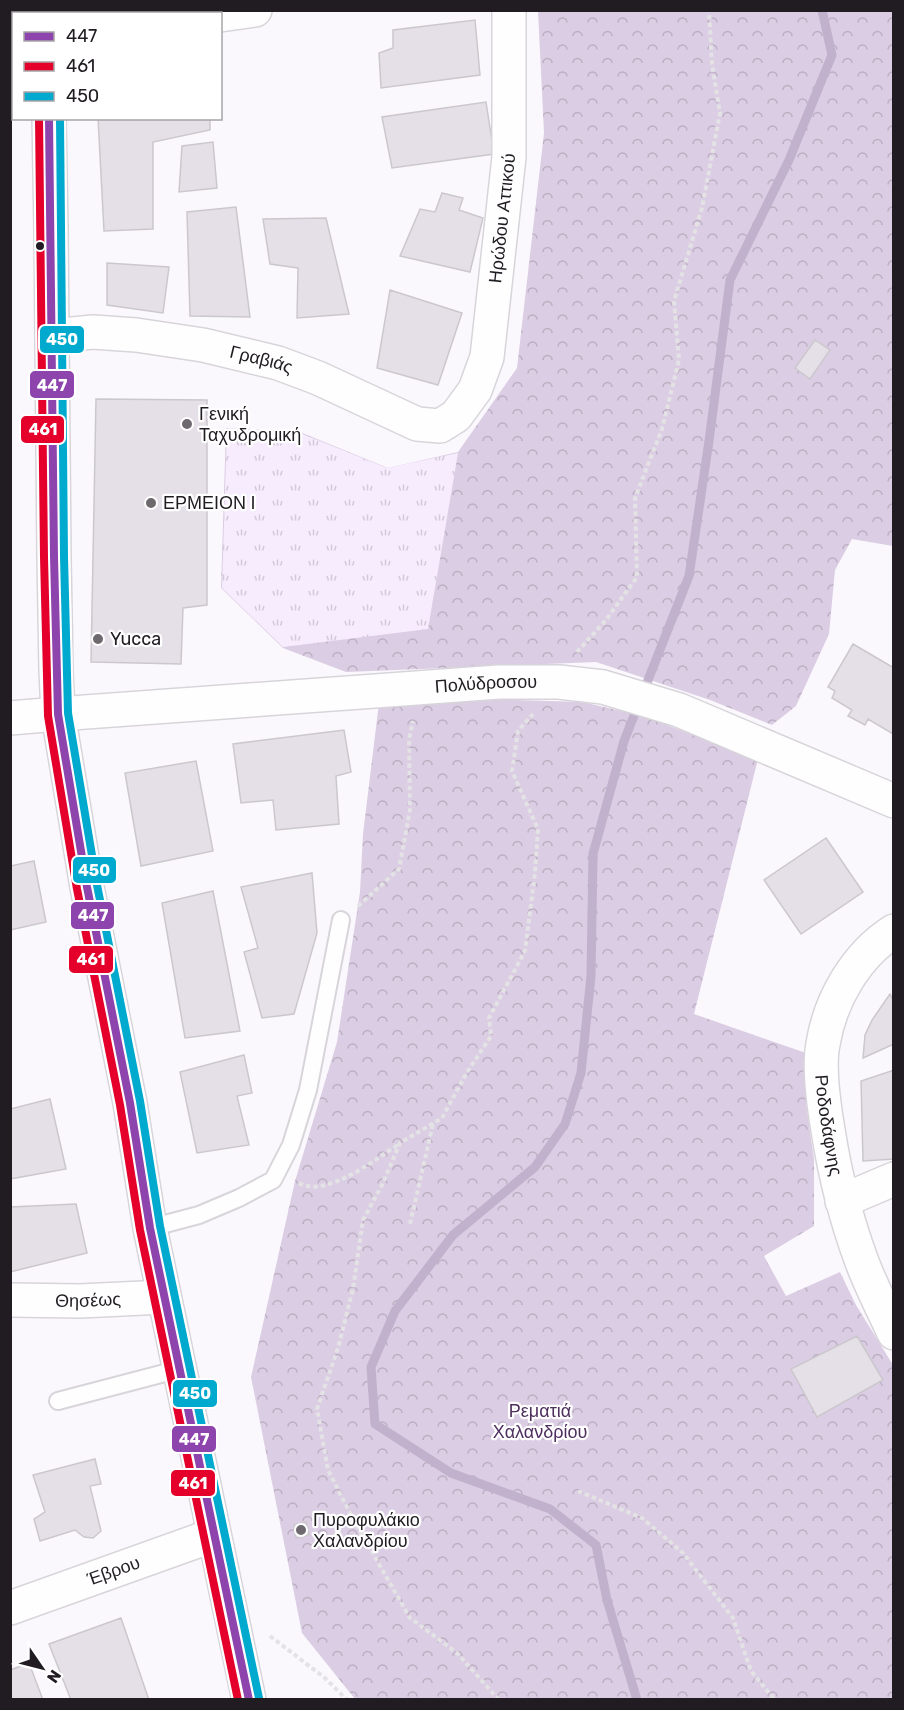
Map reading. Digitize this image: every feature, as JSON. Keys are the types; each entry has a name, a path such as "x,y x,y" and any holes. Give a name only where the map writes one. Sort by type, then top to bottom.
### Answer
{"street":[{"path":"222,15 255,10"},
{"name":"Ηρώδου Αττικού","path":"456,416 475,390 487,357 509,157 509,10"},
{"path":"49,120 58,714 87,887 130,1103 150,1228 249,1700"},
{"name":"Γραβιάς","path":"52,336 93,332 136,335 202,345 278,363 308,374 417,424 440,426 456,416"},
{"name":"Πολύδροσου","path":"10,718 499,682 559,682 603,687 679,710 894,801"},
{"name":"Ροδοδάφνης","path":"894,932 881,939 859,962 837,998 822,1045 823,1101 842,1201 862,1263 894,1333"},
{"path":"842,1201 894,1179"},
{"name":"Θησέως","path":"10,1300 80,1301 164,1297"},
{"name":"Έβρου","path":"10,1608 214,1534"}],"lane":[{"path":"150,1228 199,1215 273,1180 291,1145 308,1090 341,920"},
{"path":"58,1401 180,1369"}],"path":[{"path":"278,1170 304,1186 324,1187 353,1174 442,1118 465,1074 491,1036 489,1018 525,951 538,829 512,771 518,731 559,682 581,646 606,620 637,577 635,498 663,429 679,360 674,301 702,208 720,113 712,64 709,10"},
{"path":"341,920 399,869 410,810 409,740 416,708 436,687"},
{"path":"410,1224 433,1123"},
{"path":"400,1143 382,1185 363,1220 351,1299 338,1348 317,1409 328,1470 353,1519 410,1618 457,1653 499,1700"},
{"path":"578,1491 642,1518 683,1553 733,1618 751,1671 775,1700"},
{"path":"229,1604 325,1678 347,1700"}],"green space":[{"path":"538,11 893,11 893,546 852,539 835,570 829,634 796,706 772,725 710,700 596,662 346,672 283,648 221,588 226,428 300,432 388,468 458,452 517,368 544,133"},
{"path":"227,428 300,433 387,468 458,453 428,629 283,647 222,588"},
{"name":"Ρεματιά Χαλανδρίου","path":"479,699 582,702 643,716 758,759 694,1014 806,1053 806,1103 814,1159 814,1226 764,1256 786,1296 840,1272 856,1305 893,1365 893,1699 355,1699 302,1633 251,1377 295,1181 337,1042 360,892 363,834 379,703"}],"building":[{"path":"475,20 480,75 381,88 379,53 393,48 393,30"},
{"path":"486,102 494,154 392,168 382,117"},
{"path":"98,120 210,120 210,130 153,142 153,229 104,231"},
{"path":"213,142 217,188 179,192 182,146"},
{"path":"442,193 463,198 459,210 483,218 470,272 400,256 420,209 435,212"},
{"path":"236,207 250,317 190,316 187,212"},
{"path":"326,218 349,314 297,318 298,268 270,264 263,219"},
{"path":"107,263 169,267 163,313 107,305"},
{"path":"390,290 462,313 438,385 377,368"},
{"path":"815,340 830,350 810,379 795,368"},
{"name":"ΕΡΜΕΙΟΝ Ι","path":"96,399 207,400 207,605 183,608 181,664 91,662"},
{"path":"853,644 894,668 893,734 868,719 865,725 848,716 852,710 832,698 835,691 828,687"},
{"path":"344,730 351,772 336,776 339,824 276,830 273,800 241,803 233,744"},
{"path":"196,761 213,851 141,866 125,773"},
{"path":"826,838 863,892 801,934 764,880"},
{"path":"34,861 46,922 10,930 10,866"},
{"path":"312,873 317,933 294,1014 262,1018 244,952 258,948 241,887"},
{"path":"213,891 240,1031 185,1038 162,903"},
{"path":"890,994 894,1002 894,1044 863,1058 865,1035 872,1020"},
{"path":"244,1055 252,1093 237,1096 249,1145 197,1153 180,1072"},
{"path":"894,1070 894,1159 863,1161 861,1081"},
{"path":"50,1099 66,1169 10,1179 10,1109"},
{"path":"76,1204 87,1253 10,1272 10,1207"},
{"path":"857,1336 883,1380 817,1417 791,1369"},
{"path":"95,1459 101,1484 90,1486 101,1531 93,1538 84,1537 75,1530 40,1541 34,1519 45,1512 33,1475"},
{"name":"Πυροφυλάκιο Χαλανδρίου","path":"306,1522 309,1535 296,1538 294,1525"},
{"path":"121,1618 149,1700 71,1700 49,1644"},
{"path":"29,1663 43,1700 10,1700 10,1670"}],"waterway":[{"path":"637,1700 607,1600 596,1545 550,1509 451,1473 375,1424 371,1367 395,1311 453,1235 535,1167 565,1124 581,1073 591,976 593,854 624,741 689,576 730,280 789,160 832,55 822,10"}],"transit line":[{"name":"461","path":"39,120 48,716 77,889 120,1105 140,1230 238,1700"},
{"name":"447","path":"49,120 58,714 87,887 130,1103 150,1228 249,1700"},
{"name":"450","path":"60,120 64,557 68,713 97,885 140,1101 160,1226 259,1698"}],"place":[{"name":"Γενική Ταχυδρομική","path":"187,424"},
{"name":"ΕΡΜΕΙΟΝ Ι","path":"151,503"},
{"name":"Yucca","path":"98,639"},
{"name":"Πυροφυλάκιο Χαλανδρίου","path":"301,1530"}]}
